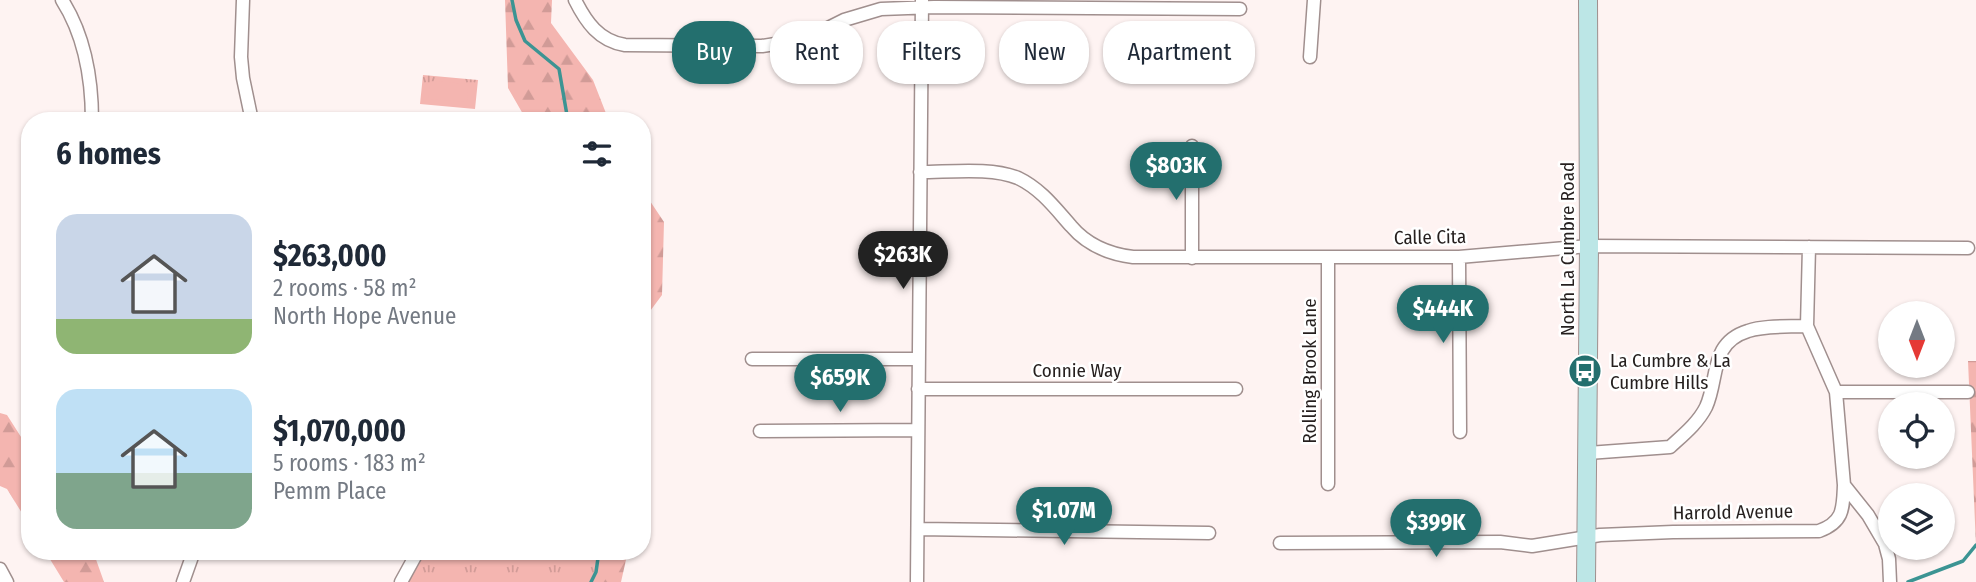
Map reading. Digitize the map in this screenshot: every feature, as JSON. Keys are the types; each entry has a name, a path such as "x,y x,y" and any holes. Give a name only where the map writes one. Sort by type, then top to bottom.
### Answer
{"street":[{"path":"62,0 76,27 83,49 92,112"},
{"path":"243,0 241,57 250,112"},
{"path":"575,0 592,28 609,40 625,45 762,46 802,39 867,12 922,4 1240,9"},
{"path":"1310,57 1314,0"},
{"name":"North La Cumbre Road","path":"1587,582 1588,0"},
{"path":"917,582 922,4"},
{"path":"1192,146 1192,258"},
{"name":"Calle Cita","path":"920,172 994,172 1007,175 1033,187 1080,236 1108,252 1133,257 1459,257 1589,246 1968,248"},
{"path":"1588,453 1670,447 1700,416 1711,392 1718,358 1732,339 1751,329 1807,326 1809,247"},
{"name":"Rolling Brook Lane","path":"1328,257 1328,484"},
{"path":"1459,257 1460,432"},
{"name":"Harrold Avenue","path":"1280,543 1500,542 1532,546 1588,536 1673,532 1819,531 1828,528 1841,515 1843,507 1844,485 1836,392 1807,326"},
{"path":"752,359 919,359"},
{"name":"Connie Way","path":"919,389 1236,389"},
{"path":"1836,392 1968,393"},
{"path":"760,431 918,430"},
{"path":"1844,485 1868,515 1885,544 1890,582"},
{"path":"919,530 1209,533"},
{"path":"183,582 191,560"},
{"path":"401,582 413,560"},
{"path":"0,569 7,582"}],"green space":[{"path":"505,0 552,0 551,23 593,80 605,112 522,112 508,88"},
{"path":"423,75 478,80 475,109 420,104"},
{"path":"430,81 468,84 467,102 428,99"},
{"path":"651,202 664,222 662,295 651,310"},
{"path":"1968,361 1976,361 1976,546"},
{"path":"0,413 7,415 21,437 21,512 7,489 0,486"},
{"path":"51,560 96,560 104,582 64,582"},
{"path":"413,560 598,560 591,582 401,582"},
{"path":"598,560 626,560 621,582 591,582"}],"waterway":[{"path":"512,0 516,20 525,41 559,69 566,112"},
{"path":"1908,582 1963,561 1976,545"},
{"path":"591,582 598,560"}],"place":[{"name":"La Cumbre & La Cumbre Hills","path":"1585,371"}]}
